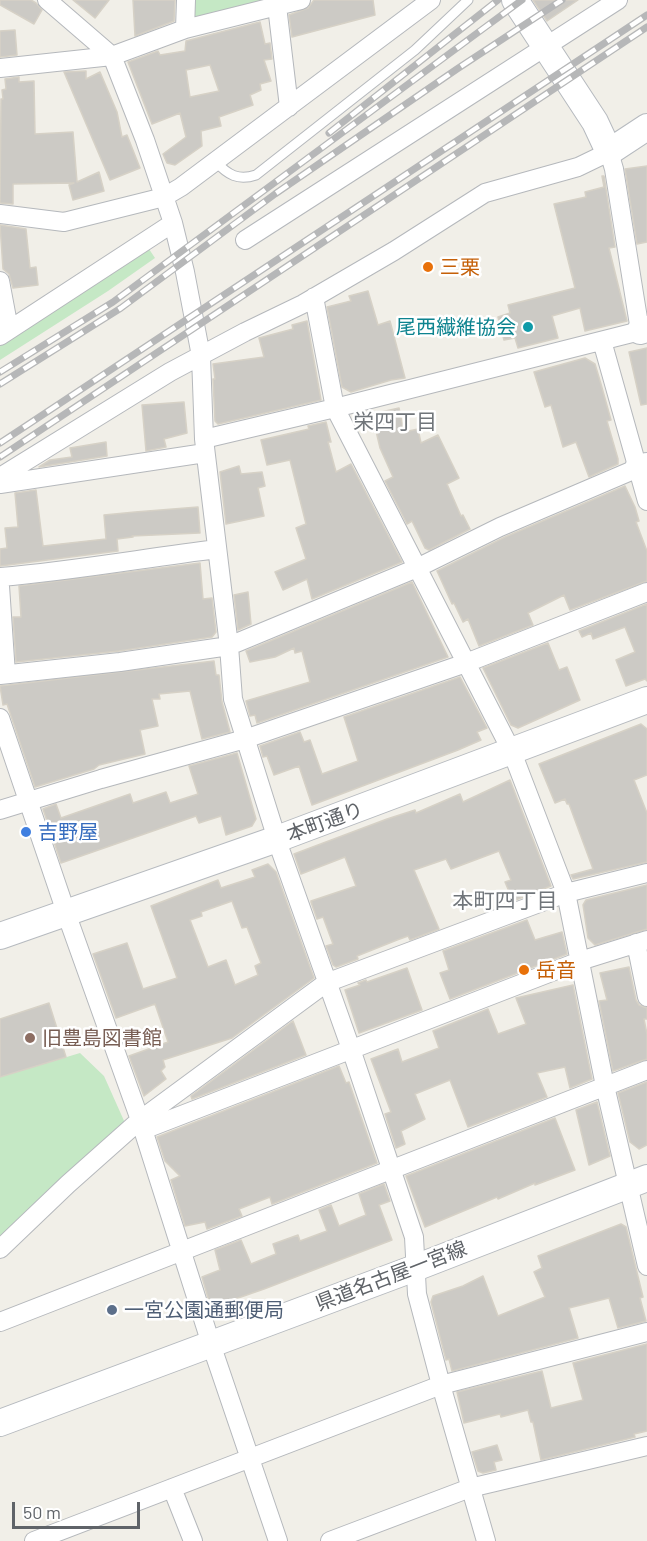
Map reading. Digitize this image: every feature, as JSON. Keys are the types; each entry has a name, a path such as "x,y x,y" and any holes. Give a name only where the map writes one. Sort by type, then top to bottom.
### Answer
{"street":[{"path":"47,0 112,56 145,140 173,223 201,356 204,446 229,646 232,699 277,839 414,1237 417,1294 486,1541"},
{"path":"185,29 186,0"},
{"path":"0,68 112,56 185,29 301,0"},
{"path":"0,214 64,222 164,197 431,0"},
{"path":"0,484 204,446 432,382 643,330 609,152 595,122 515,0"},
{"path":"245,240 618,0"},
{"path":"277,6 289,107"},
{"path":"0,477 105,411 201,356 314,297 485,193 578,167 609,152 647,127"},
{"path":"0,281 4,332 173,223"},
{"path":"314,297 335,408 512,752 566,893 605,1086 638,1181 647,1266"},
{"path":"602,341 642,467 647,501"},
{"path":"0,586 3,674 120,662 229,646 417,568 500,527 642,467"},
{"path":"0,577 54,573 107,563 217,549"},
{"path":"0,810 245,739 466,663 647,592"},
{"name":"本町通り","path":"0,936 277,839 647,700"},
{"path":"0,718 66,913 142,1125 211,1344 278,1541"},
{"path":"0,1250 68,1184 327,983 566,893 647,873"},
{"path":"142,1125 351,1049 580,961 641,942 647,997"},
{"path":"0,1322 647,1070"},
{"name":"県道名古屋一宮線","path":"0,1423 415,1268 638,1181"},
{"path":"34,1541 64,1536 172,1488 441,1385 647,1332"},
{"path":"330,1541 374,1533 470,1488 647,1446"},
{"path":"172,1488 193,1541"}],"lane":[{"path":"215,161 224,171 235,177 245,178 256,175 415,50 468,0"}],"green space":[{"path":"192,0 276,0 192,19"},
{"path":"147,246 155,258 0,360 0,346"},
{"path":"80,1053 104,1076 125,1123 0,1240 0,1077"}],"building":[{"path":"0,0 31,0 42,10 34,24 0,5"},
{"path":"73,0 109,0 95,18"},
{"path":"133,0 175,0 174,21 135,36"},
{"path":"314,0 373,0 375,15 292,37 289,15 308,8"},
{"path":"533,0 578,0 547,21"},
{"path":"260,22 265,44 270,43 272,59 264,60 271,81 260,84 261,90 250,95 253,105 219,117 221,126 201,131 202,146 175,165 167,163 163,154 186,137 180,113 152,124 128,62 158,51 160,55 185,51 186,41","holes":["210,65 219,91 190,97 186,70"]},
{"path":"15,30 17,55 0,57 0,31"},
{"path":"86,71 86,79 100,72 117,112 122,137 127,135 140,168 110,180 64,72"},
{"path":"19,77 19,82 34,81 35,134 73,132 77,182 99,172 104,191 73,200 69,185 74,183 13,184 13,204 0,203 2,90 6,89 5,79"},
{"path":"647,166 647,242 637,244 625,169"},
{"path":"602,176 604,176 615,247 609,248 627,321 585,331 580,308 552,316 558,338 518,348 515,338 504,340 498,317 510,313 508,305 575,288 554,204 586,197 585,192 604,187"},
{"path":"0,225 26,229 30,268 36,267 38,285 13,288 9,274 3,269"},
{"path":"368,291 378,325 390,321 405,378 351,392 342,387 327,307 351,301 349,296"},
{"path":"307,321 321,400 218,424 215,421 213,364 264,357 259,338 293,329 292,325"},
{"path":"647,348 647,404 641,405 629,352"},
{"path":"585,358 595,364 611,420 607,421 618,459 618,464 589,477 576,442 563,447 551,405 545,407 534,372"},
{"path":"184,402 187,433 164,439 166,447 146,451 142,405"},
{"path":"399,408 404,432 418,429 421,443 438,435 459,478 447,484 461,516 463,515 470,529 429,550 425,548 412,521 407,524 385,481 393,477 380,448 372,414"},
{"path":"326,422 331,442 328,442 336,472 351,464 402,562 312,599 307,579 283,590 275,572 306,559 296,528 306,524 290,460 267,465 261,440 309,429 308,426"},
{"path":"106,442 107,456 39,467 50,460 72,457 70,448"},
{"path":"239,466 241,474 262,472 265,486 258,488 264,516 226,524 220,472"},
{"path":"625,486 635,507 639,521 636,522 647,551 647,581 570,610 564,595 528,613 533,625 479,646 468,619 463,622 437,571 505,537"},
{"path":"36,490 43,546 106,539 104,515 135,512 198,507 200,533 132,536 117,539 118,551 0,566 0,549 7,548 5,528 18,527 15,493"},
{"path":"200,563 203,599 212,598 216,632 212,637 119,651 16,662 13,617 21,617 19,586"},
{"path":"412,582 448,657 257,723 255,715 250,716 246,701 310,682 302,651 295,653 294,648 275,657 250,662 246,651"},
{"path":"248,592 251,624 238,630 234,595"},
{"path":"647,604 647,681 645,679 626,686 616,660 635,652 625,627 593,639 591,633 582,637 579,631"},
{"path":"548,643 559,670 567,667 580,700 518,728 511,725 483,668"},
{"path":"214,661 230,732 202,739 190,691 159,694 160,699 152,699 158,726 140,730 145,754 99,765 94,769 35,787 7,704 3,705 0,686"},
{"path":"460,677 487,728 477,732 481,740 458,750 312,805 299,766 274,775 267,756 263,757 260,746 300,732 304,742 310,740 322,774 358,761 344,717"},
{"path":"641,724 647,729 647,775 634,780 647,813 647,862 573,879 571,875 593,869 569,804 565,799 555,803 539,764"},
{"path":"237,753 256,819 252,826 226,835 221,816 199,823 196,816 61,863 43,809 56,804 61,818 130,794 133,803 166,792 170,803 198,794 189,766"},
{"path":"510,780 551,886 513,901 505,882 511,880 499,851 451,869 446,859 414,870 439,929 410,940 408,936 357,956 358,959 336,967 333,965 326,946 333,944 323,917 317,919 311,901 356,886 345,857 301,874 294,854 387,819 415,810 416,813 460,794 463,802"},
{"path":"268,864 276,872 314,978 232,1038 163,1060 165,1067 161,1071 166,1079 144,1096 129,1056 168,1042 155,1004 116,1018 93,954 127,943 143,989 177,978 151,906 218,880 221,888 255,877 252,870","holes":["232,901 242,928 247,927 261,963 255,966 258,975 235,985 226,960 208,967 190,920 202,916 201,912"]},
{"path":"647,885 647,929 595,945 588,938 583,905 586,900"},
{"path":"527,920 535,940 562,932 567,954 450,999 440,973 449,970 443,951"},
{"path":"629,967 636,1000 639,1005 647,1008 647,1019 644,1019 647,1034 647,1059 613,1071 599,1001 607,1000 600,973"},
{"path":"407,968 422,1010 359,1033 345,990 360,985 358,983 366,980 367,982"},
{"path":"573,985 592,1079 570,1088 565,1067 537,1073 547,1097 468,1127 450,1080 415,1094 425,1119 401,1131 405,1144 396,1148 385,1114 391,1112 371,1059 398,1049 402,1062 439,1048 433,1031 488,1009 498,1034 526,1024 516,998"},
{"name":"旧豊島図書館","path":"49,1003 66,1057 0,1077 0,1019"},
{"path":"293,1021 306,1055 192,1099 191,1096"},
{"path":"339,1066 346,1083 349,1082 377,1163 272,1204 270,1197 239,1209 242,1216 207,1229 205,1222 185,1226 171,1180 180,1176 165,1161 157,1137"},
{"path":"647,1082 647,1145 639,1149 630,1142 618,1093"},
{"path":"597,1102 610,1156 589,1165 576,1110"},
{"path":"555,1118 575,1170 535,1185 535,1183 498,1199 497,1197 425,1227 406,1176"},
{"path":"384,1184 390,1201 379,1205 392,1240 264,1289 215,1306 210,1305 202,1277 220,1270 215,1250 241,1240 251,1264 276,1254 273,1244 298,1235 300,1241 327,1231 319,1210 331,1205 339,1226 366,1215 359,1194"},
{"path":"621,1224 626,1227 643,1297 640,1298 646,1321 618,1328 609,1298 569,1308 578,1338 452,1371 449,1359 446,1360 431,1302 433,1296 463,1286 483,1276 498,1316 545,1297 534,1272 542,1268 538,1256"},
{"path":"647,1344 647,1431 634,1434 635,1437 541,1460 533,1422 531,1422 528,1410 464,1423 457,1392 542,1371 551,1408 583,1400 573,1363"},
{"path":"497,1445 502,1460 494,1462 496,1470 483,1473 478,1471 472,1452"}],"railway":[{"path":"329,133 498,0"},
{"path":"0,372 113,302 522,0"},
{"path":"0,384 121,308 275,194 562,0"},
{"path":"0,443 647,15"},
{"path":"0,457 647,27"}],"place":[{"name":"三栗","path":"428,267"},
{"name":"尾西繊維協会","path":"528,327"},
{"name":"吉野屋","path":"26,832"},
{"name":"岳音","path":"524,970"},
{"name":"旧豊島図書館","path":"30,1038"},
{"name":"一宮公園通郵便局","path":"112,1310"}],"district":[{"name":"栄四丁目","path":"395,422"},
{"name":"本町四丁目","path":"505,901"}]}
